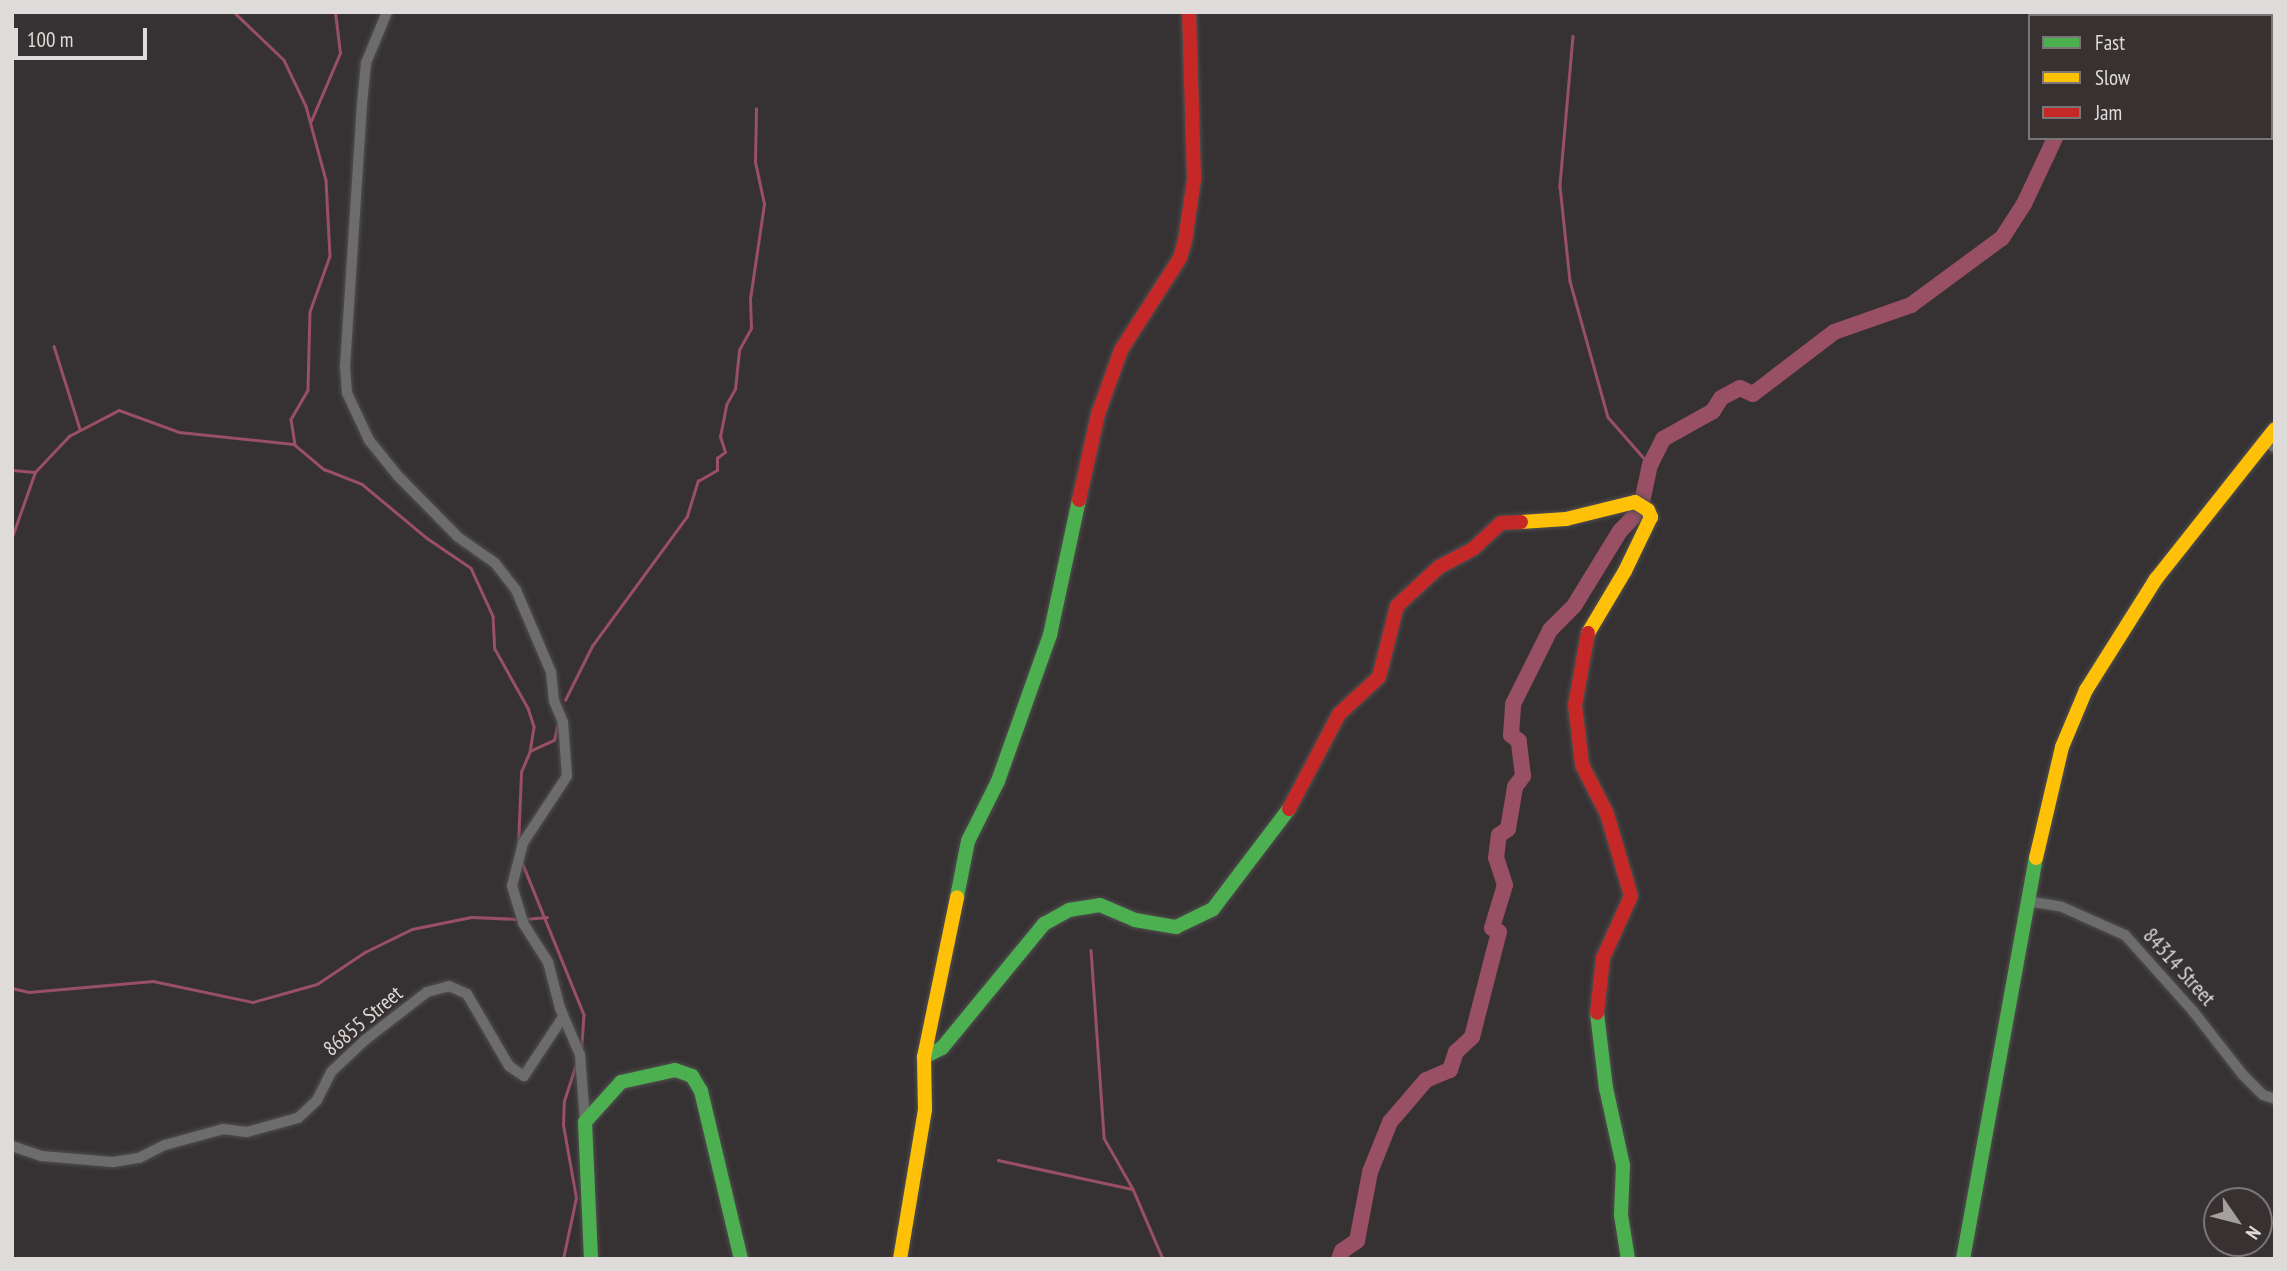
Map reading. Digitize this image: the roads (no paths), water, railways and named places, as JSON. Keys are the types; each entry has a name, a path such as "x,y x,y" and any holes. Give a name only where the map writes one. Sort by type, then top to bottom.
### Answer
{"street":[{"path":"387,12 366,63 345,366 347,393 369,440 398,476 458,537 495,563 516,590 551,672 554,701 564,727 567,776 523,843 512,886 523,923 548,962 564,1017 580,1055 591,1259"},
{"path":"900,1259 925,1110 924,1056 968,841 998,781 1050,635 1098,414 1121,350 1180,258 1185,241 1194,179 1189,12"},
{"path":"1963,1259 2026,901 2062,747 2086,690 2156,579 2272,440"},
{"path":"924,1056 942,1048 1044,924 1069,910 1100,905 1135,920 1176,927 1213,909 1246,860 1281,824 1339,714 1378,677 1396,606 1439,567 1473,549 1502,523 1575,517 1635,502 1648,510 1648,524 1590,624 1574,705 1582,765 1607,814 1630,889 1603,958 1597,1009 1606,1088 1623,1165 1621,1215 1628,1259"},
{"name":"84314 Street","path":"2026,901 2062,907 2125,935 2193,1010 2243,1075 2263,1095 2275,1099"},
{"name":"86855 Street","path":"12,1146 41,1156 113,1161 139,1158 165,1145 223,1129 247,1132 276,1126 308,1110 342,1061 393,1017 428,992 449,986 467,994 509,1066 524,1076 564,1017"},
{"path":"585,1122 621,1082 675,1070 692,1076 701,1091 722,1169 741,1259"}],"waterway":[{"path":"234,12 284,60 306,106 326,180 330,256 310,312 308,390 291,419 295,445 324,469 362,484 427,538 471,568 493,616 495,649 528,708 534,727 530,751"},
{"path":"311,121 340,53 335,12"},
{"path":"1573,36 1560,186 1570,281 1608,417 1650,465"},
{"path":"565,700 592,646 687,516 698,481 717,470 717,458 725,452 720,437 726,405 735,389 739,350 751,328 750,299 764,204 755,162 756,109"},
{"path":"1642,502 1650,465 1663,439 1713,411 1721,398 1740,388 1753,394 1834,332 1911,305 2002,238 2024,204 2054,140"},
{"path":"54,346 80,429"},
{"path":"12,470 35,472 69,436 119,410 179,432 293,444"},
{"path":"12,537 35,472"},
{"path":"1339,1259 1342,1251 1357,1241 1370,1172 1390,1122 1426,1080 1450,1070 1456,1052 1472,1037 1499,932 1492,928 1505,885 1496,858 1499,835 1508,829 1515,787 1523,776 1519,741 1511,735 1513,704 1550,630 1574,606 1620,531 1639,511"},
{"path":"518,845 521,772 530,751 554,740 559,719"},
{"path":"522,862 584,1015 582,1047"},
{"path":"12,988 29,992 153,981 253,1002 317,984 365,952 412,929 471,917 519,919"},
{"path":"525,919 547,917"},
{"path":"1091,950 1104,1138 1133,1189 1163,1259"},
{"path":"563,1259 576,1198 563,1125 564,1101 577,1061"},
{"path":"998,1160 1132,1189"}]}
